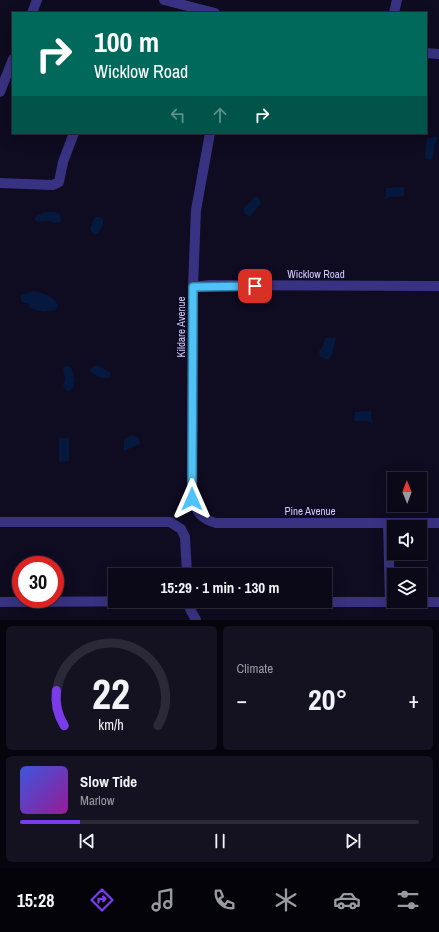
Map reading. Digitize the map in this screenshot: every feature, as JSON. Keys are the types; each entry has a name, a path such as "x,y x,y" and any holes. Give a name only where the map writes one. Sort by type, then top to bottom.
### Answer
{"street":[{"path":"32,12 37,0"},
{"path":"164,0 211,12"},
{"path":"394,12 397,0"},
{"path":"427,53 439,54"},
{"path":"0,92 12,62"},
{"path":"0,183 56,184 59,182 63,162 74,134"},
{"name":"Kildare Avenue","path":"192,499 193,287 196,210 210,134"},
{"name":"Wicklow Road","path":"193,287 439,286"},
{"name":"Pine Avenue","path":"192,499 200,515 206,520 216,523 387,523"},
{"path":"0,522 170,522 181,529 185,537 186,568"},
{"name":"Pine Avenue","path":"427,523 439,523"},
{"path":"0,602 108,601"},
{"path":"332,601 387,601"},
{"path":"427,602 439,602"},
{"path":"190,608 196,620"}],"water":[{"path":"435,136 438,138 434,147 433,158 430,160 426,159 425,154 427,139"},
{"path":"404,187 404,196 384,198 386,195 386,188"},
{"path":"255,197 258,197 261,203 250,217 245,214 243,209"},
{"path":"45,212 60,214 61,222 37,222 35,220 35,217"},
{"path":"95,217 100,217 103,219 103,225 99,232 95,235 90,229"},
{"path":"33,291 54,299 58,305 56,310 43,312 30,308 28,303 22,303 20,297"},
{"path":"326,337 336,338 332,355 329,360 320,357 319,351 323,346"},
{"path":"97,365 110,372 110,377 100,377 90,371 91,368"},
{"path":"65,366 71,367 75,379 73,388 69,391 63,387 65,379 63,370"},
{"path":"371,411 371,419 373,423 371,424 369,421 354,421 355,412"},
{"path":"132,435 138,438 140,444 124,451 124,439"},
{"path":"59,438 69,438 69,461 59,462"}],"route":[{"path":"192,499 193,287 255,286"}]}
